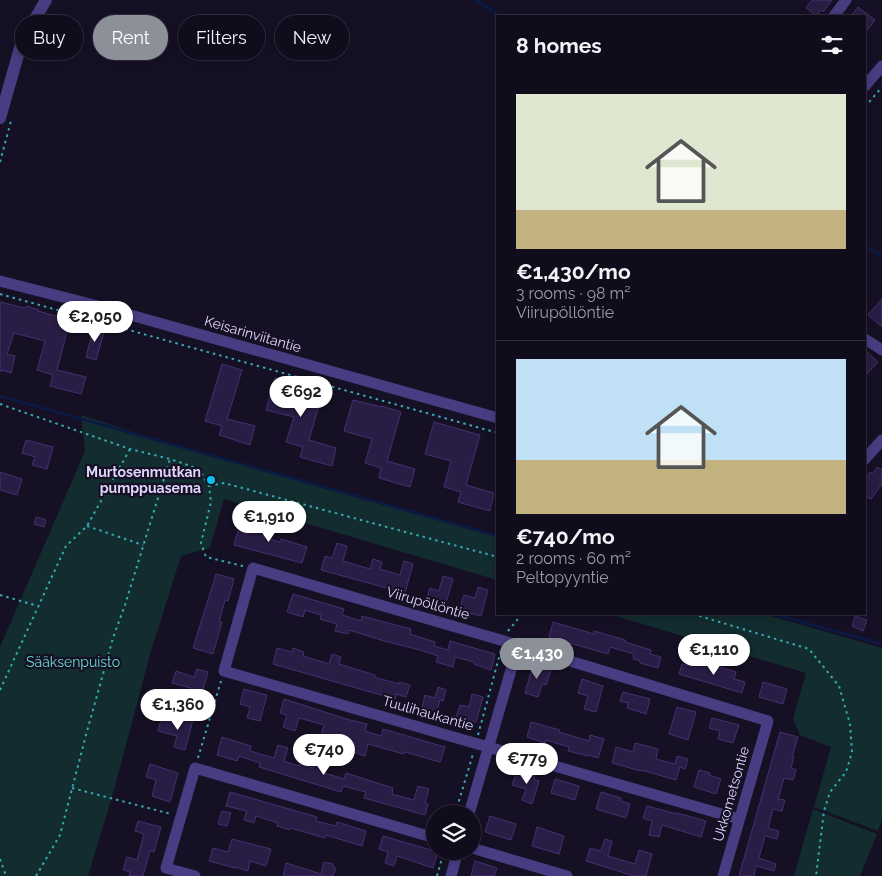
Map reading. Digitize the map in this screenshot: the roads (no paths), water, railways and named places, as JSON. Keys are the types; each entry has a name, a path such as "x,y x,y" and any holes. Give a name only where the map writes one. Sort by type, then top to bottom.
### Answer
{"street":[{"path":"0,118 22,41 46,0"},
{"path":"835,15 846,0"},
{"path":"866,85 882,66"},
{"name":"Keisarinviitantie","path":"0,281 102,307 496,417"},
{"path":"866,340 882,350"},
{"path":"866,458 882,440"},
{"name":"Viirupöllöntie","path":"224,671 253,568 768,720"},
{"path":"472,805 518,646"},
{"name":"Tuulihaukantie","path":"224,671 740,819"},
{"name":"Ukkometsontie","path":"723,876 768,720"},
{"path":"195,876 166,868 195,768 426,835"},
{"path":"481,851 567,876"},
{"path":"451,876 455,860"}],"waterway":[{"path":"476,0 499,15"},
{"path":"866,247 882,256"},
{"path":"0,396 496,535"},
{"path":"777,615 882,644"}],"place":[{"name":"Murtosenmutkan pumppuasema","path":"211,480"}],"park label":[{"name":"Sääksenpuisto","path":"73,662"}]}
